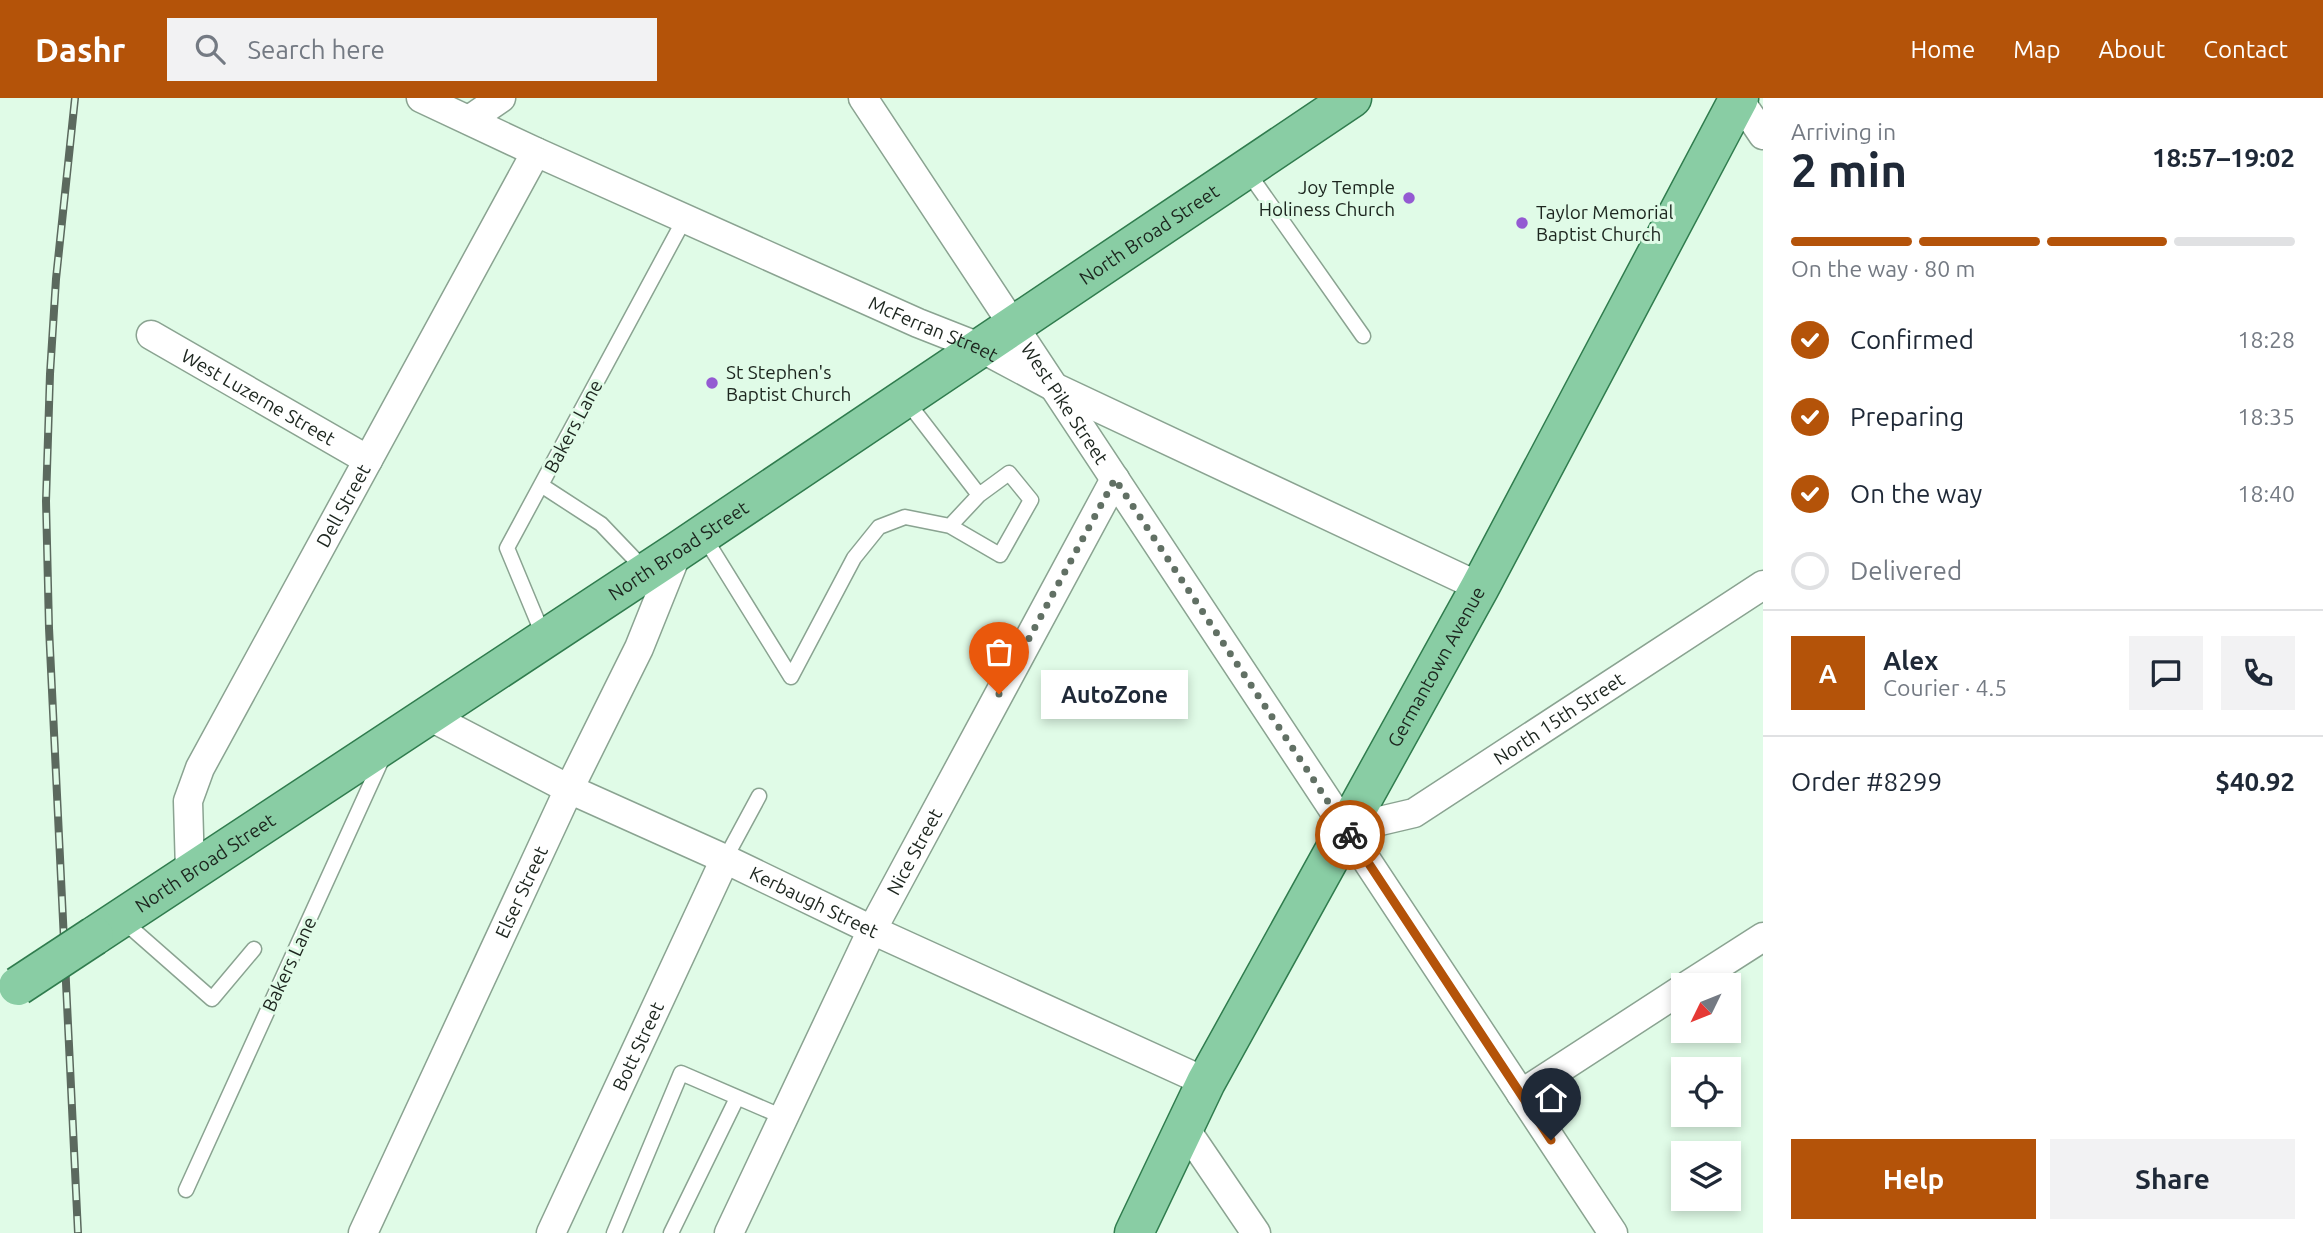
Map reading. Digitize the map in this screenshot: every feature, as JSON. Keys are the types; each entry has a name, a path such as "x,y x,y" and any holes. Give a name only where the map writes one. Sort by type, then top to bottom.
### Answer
{"main road":[{"name":"North Broad Street","path":"7,987 107,927 646,572 1352,98"},
{"name":"Germantown Avenue","path":"1133,1233 1206,1082 1480,587 1739,98"}],"street":[{"name":"McFerran Street","path":"421,98 918,323 979,347 1054,387 1480,587"},
{"path":"469,120 502,98"},
{"name":"West Pike Street","path":"863,98 1613,1233"},
{"path":"1739,98 1763,135"},
{"name":"Dell Street","path":"190,871 188,801 200,768 536,152"},
{"name":"West Luzerne Street","path":"151,335 368,460"},
{"name":"Nice Street","path":"729,1233 872,930 1115,479"},
{"name":"Elser Street","path":"363,1233 569,789 690,542"},
{"name":"North 15th Street","path":"1346,829 1414,813 1763,585"},
{"name":"Kerbaugh Street","path":"427,715 569,789 1206,1082"},
{"name":"Bott Street","path":"551,1233 725,859"},
{"path":"1707,973 1763,937"},
{"path":"1521,1094 1671,996"},
{"path":"1184,1127 1256,1233"}],"lane":[{"path":"1246,170 1363,336"},
{"name":"Bakers Lane","path":"545,638 507,548 685,218"},
{"path":"904,397 979,495"},
{"path":"690,542 791,677 854,558 879,527 905,517 950,526 1000,555 1031,500 1009,472 979,495 950,526"},
{"path":"541,485 601,524 646,572"},
{"name":"Bakers Lane","path":"186,1190 393,737"},
{"path":"725,859 759,796"},
{"path":"107,927 212,999 254,949"},
{"path":"614,1233 681,1073 783,1118"},
{"path":"671,1233 737,1098"}],"railway":[{"path":"75,98 56,279 46,501 49,628 78,1233"}],"way so far":[{"path":"999,694 1115,479 1350,835"}],"place":[{"name":"Joy Temple Holiness Church","path":"1409,198"},
{"name":"Taylor Memorial Baptist Church","path":"1522,223"},
{"name":"St Stephen's Baptist Church","path":"712,383"},
{"name":"AutoZone","path":"999,694"}],"route":[{"path":"1350,835 1551,1140"}]}
